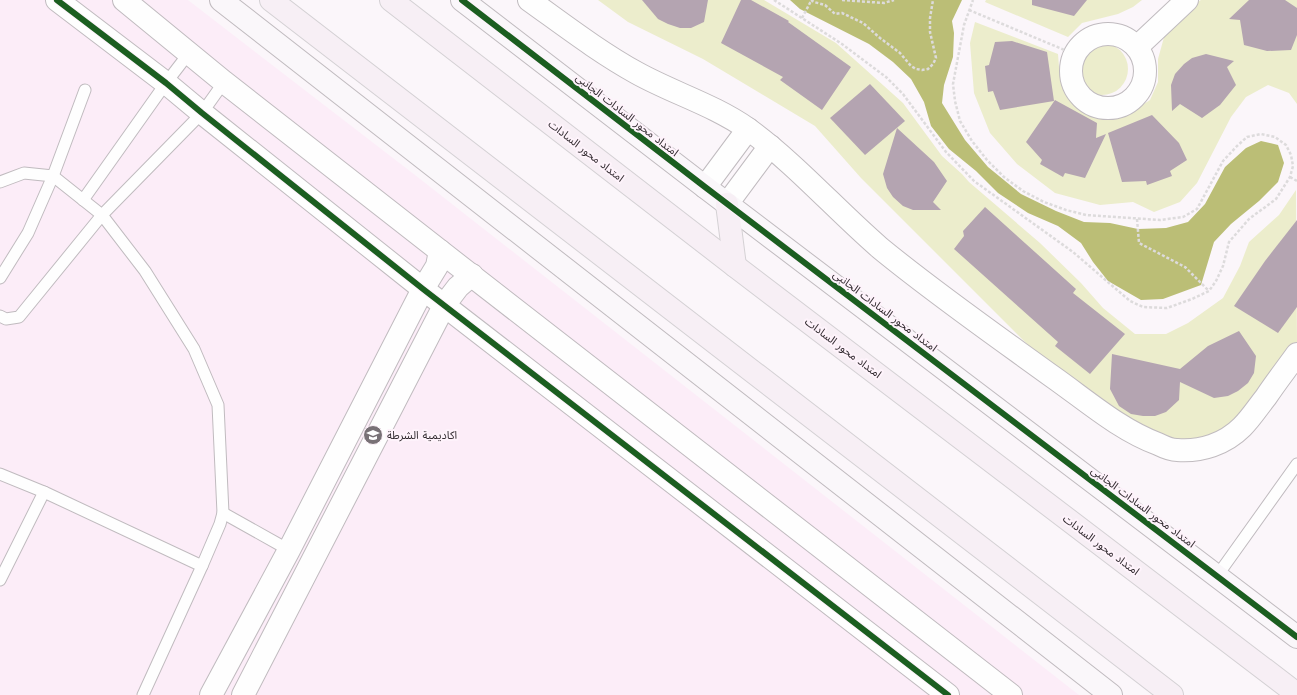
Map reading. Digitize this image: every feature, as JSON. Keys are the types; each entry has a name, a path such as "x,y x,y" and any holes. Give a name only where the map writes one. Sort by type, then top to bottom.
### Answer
{"main road":[{"path":"271,0 1172,695"},
{"name":"امتداد محور السادات","path":"391,0 735,266 1297,694"},
{"path":"727,204 735,266"}],"street":[{"path":"57,0 166,83 423,288 948,695"},
{"path":"124,0 224,82 1011,695"},
{"path":"221,0 1111,695"},
{"name":"امتداد محور السادات الجانبى","path":"462,0 727,204 1297,637"},
{"path":"529,0 600,51 673,91 730,117 748,129 809,180 879,246 927,286 1110,419 1152,442 1174,450 1192,451 1211,446 1228,439 1243,427 1297,354"},
{"path":"1137,47 1187,0"},
{"path":"1111,33 1125,37 1137,47 1144,61 1145,77 1139,92 1128,103 1113,108 1096,107 1082,98 1073,86 1070,70 1074,54 1083,42 1096,35 1111,33"},
{"path":"705,187 748,129"},
{"path":"727,204 770,146"},
{"path":"212,695 289,550 423,288 437,266 440,251"},
{"path":"243,695 445,304 458,287 472,275"}],"lane":[{"path":"83,200 189,53"},
{"path":"0,316 6,319 19,317 102,214 202,113 224,82"},
{"path":"0,278 28,234 53,176 85,90"},
{"path":"0,182 24,173 53,176 102,214 145,271 194,348 218,405 223,513 220,524 202,566 143,695"},
{"path":"1217,576 1297,464"},
{"path":"0,474 44,492 202,566"},
{"path":"0,580 44,492"},
{"path":"223,513 289,550"}],"path":[{"path":"774,0 842,44 886,77 903,94 946,152 974,181 1073,252 1130,301 1143,307 1167,308 1209,291 1216,281 1229,242 1249,219 1276,199 1290,177 1293,166 1291,155 1286,145 1274,137 1261,134 1247,137 1223,161 1197,209 1183,217 1160,220 1086,215 1044,202 1023,191 1004,177 986,160 960,121 953,84 964,25 973,0"},
{"path":"802,18 811,0 825,5 834,14 842,13 863,23 900,53 911,66 922,70 928,69 936,58 930,32 932,0"},
{"path":"842,0 884,3 894,0"},
{"path":"969,10 1074,54"},
{"path":"1290,177 1297,181"},
{"path":"1137,219 1139,243 1185,267 1209,291"}],"shaded area":[{"name":"اكاديمية الشرطة","path":"0,0 188,0 415,175 1079,695 0,695"},
{"path":"598,0 764,0 836,43 903,103 942,156 969,182 1040,243 1081,283 1103,308 1135,334 1166,334 1188,323 1223,298 1240,266 1249,242 1279,215 1296,190 1297,342 1258,398 1223,434 1199,439 1167,442 1139,434 1035,352 861,178 815,126 703,59 628,22"},
{"path":"790,0 962,0 952,21 954,33 953,57 944,85 942,103 965,140 988,167 1021,194 1056,211 1084,222 1110,223 1138,229 1166,228 1188,222 1205,204 1225,167 1246,148 1261,141 1278,145 1284,163 1278,182 1259,201 1231,224 1214,242 1201,285 1163,299 1141,300 1108,281 1093,262 1081,243 1058,226 1028,213 998,193 976,171 949,149 931,126 924,102 911,79 893,62 869,44 800,9"},
{"path":"986,0 1142,0 1133,7 1118,14 1082,23 1068,37 985,2"},
{"path":"1201,0 1297,0 1297,104 1289,93 1268,85 1246,97 1231,117 1197,183 1180,202 1154,212 1133,202 1100,205 1055,193 1017,164 990,133 974,93 970,43 975,22 1058,54 1059,67 1066,93 1081,108 1105,119 1128,114 1150,100 1158,82 1158,59 1166,30 1186,8"},
{"path":"1097,43 1107,43 1117,47 1124,54 1128,64 1128,74 1124,84 1117,91 1107,95 1097,95 1087,91 1080,84 1076,74 1076,64 1080,54 1087,47"}],"building":[{"path":"642,0 708,0 704,22 691,28 680,28 658,19"},
{"path":"741,0 751,0 789,21 788,22 851,67 822,110 780,80 783,77 721,43"},
{"path":"1032,0 1087,0 1074,16 1032,5"},
{"path":"1249,0 1285,0 1297,8 1297,35 1291,50 1267,51 1244,45 1240,20 1229,19"},
{"path":"1012,41 1047,52 1054,101 1000,110 993,91 988,92 985,66 989,65 995,42"},
{"path":"1206,54 1234,61 1227,67 1236,85 1220,105 1202,118 1180,104 1172,111 1171,85 1175,74 1192,58"},
{"path":"870,84 905,121 865,155 830,118"},
{"path":"1055,100 1097,123 1096,138 1106,134 1085,178 1065,173 1063,177 1040,164 1042,160 1026,142"},
{"path":"1152,115 1179,143 1187,160 1170,171 1172,176 1147,185 1146,181 1122,182 1108,133"},
{"path":"897,128 934,162 947,181 933,202 941,210 913,210 903,206 893,197 887,188 883,174"},
{"path":"985,207 1076,289 1073,293 1125,334 1090,374 1055,346 1058,342 954,249 964,236 963,231"},
{"path":"1297,220 1297,307 1278,333 1234,306 1265,261"},
{"path":"1239,331 1256,356 1254,373 1248,383 1238,391 1228,396 1214,398 1180,382 1179,400 1166,412 1155,416 1143,416 1131,414 1119,406 1110,389 1112,354 1180,369 1208,346"}],"cycle path":[{"path":"57,0 166,83 423,289 948,695"},
{"path":"462,0 705,187 1297,637"}],"place":[{"name":"اكاديمية الشرطة","path":"373,435"}]}
